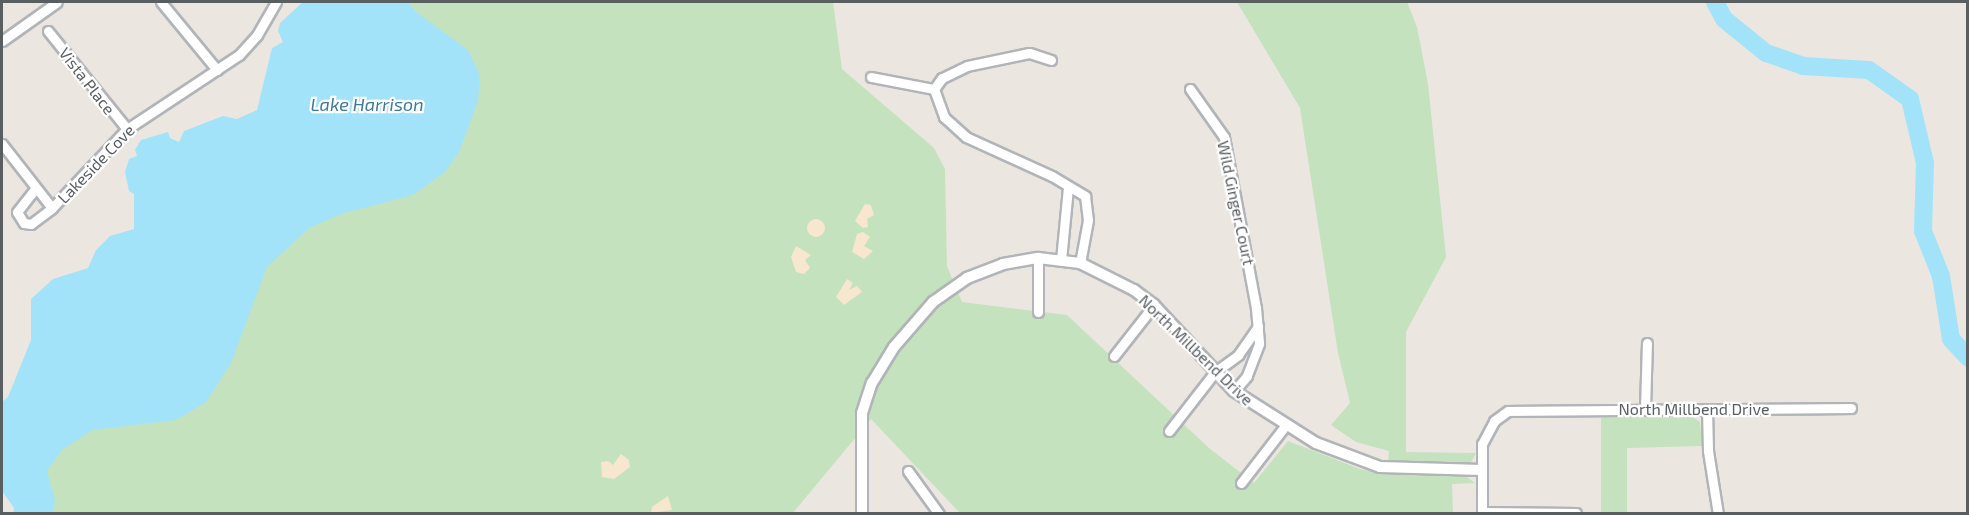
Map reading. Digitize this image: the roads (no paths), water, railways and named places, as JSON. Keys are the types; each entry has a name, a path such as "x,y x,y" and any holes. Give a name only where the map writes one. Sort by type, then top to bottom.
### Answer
{"street":[{"path":"2,41 57,2"},
{"path":"161,2 217,70"},
{"name":"Lakeside Cove","path":"35,189 21,206 19,218 31,224 52,208 127,129 217,70 257,35 276,2"},
{"name":"Vista Place","path":"48,31 127,129"},
{"path":"934,89 942,78 967,66 1029,52 1052,60"},
{"path":"872,77 934,89"},
{"path":"934,89 944,117 966,137 1052,176 1085,196 1088,220 1080,263"},
{"name":"Wild Ginger Court","path":"1190,89 1216,122 1229,154 1258,326 1259,344 1253,363 1234,391"},
{"path":"2,144 52,208"},
{"path":"1060,260 1068,187"},
{"path":"1038,258 1038,312"},
{"name":"North Millbend Drive","path":"862,513 862,413 872,383 888,357 933,302 953,286 1003,264 1038,258 1080,263 1113,277 1154,305 1234,391 1285,426 1316,443 1380,467 1482,470"},
{"path":"1114,356 1154,305"},
{"path":"1168,431 1215,372 1232,362 1258,326"},
{"path":"1645,409 1647,343"},
{"name":"North Millbend Drive","path":"1482,513 1482,444 1494,421 1508,411 1851,408"},
{"path":"1707,409 1708,451 1718,513"},
{"path":"1241,483 1285,426"},
{"path":"908,471 939,513"},
{"path":"1482,513 1576,513"}],"water":[{"name":"Lake Harrison","path":"303,2 408,2 416,12 468,50 480,76 478,101 459,152 445,172 413,195 344,213 309,228 267,267 231,363 206,402 176,420 92,430 62,450 47,471 55,500 53,513 13,513 14,508 2,491 2,402 8,397 31,340 31,299 53,279 88,268 96,250 110,236 134,229 134,194 129,191 125,172 129,159 137,156 135,150 141,140 168,132 170,138 179,142 184,131 223,116 237,119 257,110 272,48 283,42 278,31 280,23"}],"waterway":[{"path":"1715,2 1724,19 1766,53 1803,66 1869,70 1910,99 1925,163 1923,231 1941,276 1951,339 1968,357"}]}
